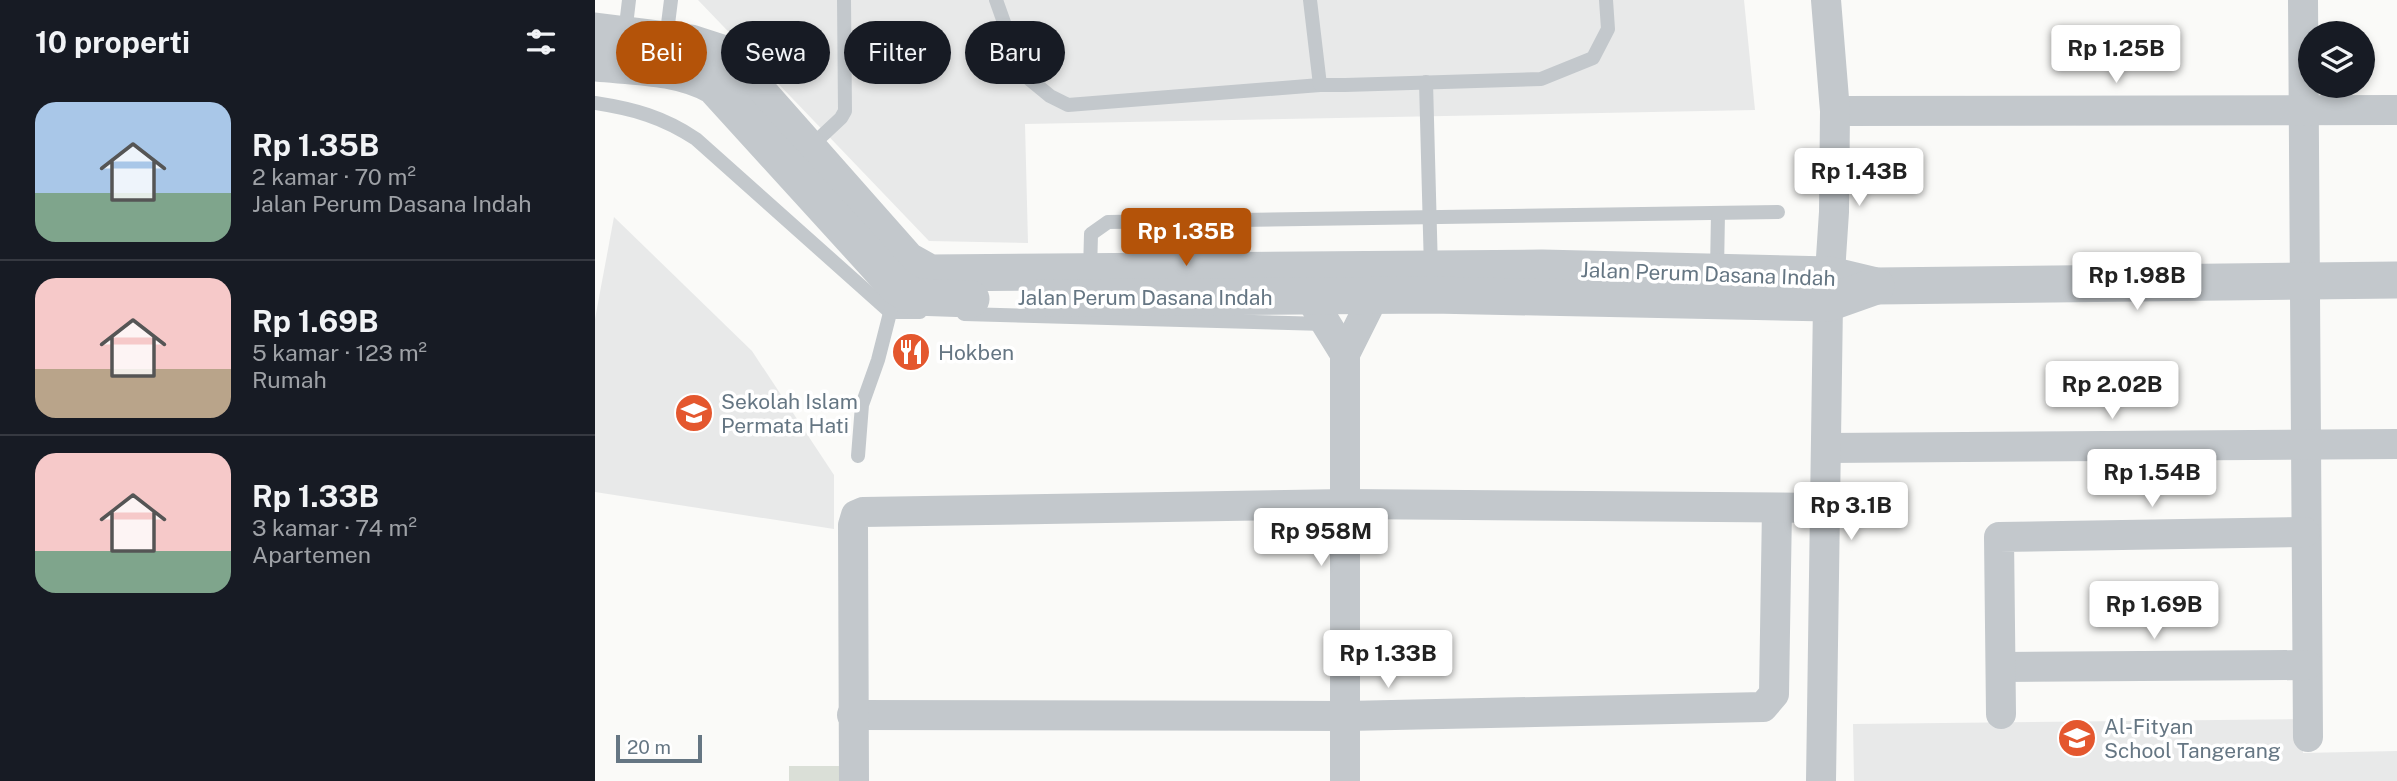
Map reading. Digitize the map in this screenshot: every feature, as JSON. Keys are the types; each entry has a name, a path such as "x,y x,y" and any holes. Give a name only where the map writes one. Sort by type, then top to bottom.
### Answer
{"street":[{"path":"1821,781 1829,289 1835,111 1826,0"},
{"path":"2303,0 2308,737"},
{"name":"Jalan Perum Dasana Indah","path":"607,33 670,70 696,76 714,86 797,158 907,260 930,273 1090,272 1314,297"},
{"name":"Jalan Perum Dasana Indah","path":"707,48 725,54 893,299 913,296 935,299 1370,296 1431,282 1829,289 1876,286 2397,280"},
{"path":"1835,111 2397,110"},
{"path":"1345,781 1345,354 1370,296"},
{"path":"1314,297 1345,354"},
{"path":"1827,448 2397,444"},
{"path":"853,781 853,525 854,518 863,512 1346,504 1826,508"},
{"path":"852,715 1347,716 1763,707 1774,694 1777,508"},
{"path":"2001,714 1999,537 2305,532"},
{"path":"2002,667 2307,665"}],"lane":[{"path":"668,21 671,0"},
{"path":"797,158 841,118 845,111 844,0"},
{"path":"996,0 1022,73 1050,96 1068,106 1320,85 1541,79 1593,58 1608,29 1606,0"},
{"path":"1310,0 1320,85"},
{"path":"1426,82 1431,282"},
{"path":"595,103 637,109 669,122 696,139 893,299 878,360 862,405 858,456"},
{"path":"1090,272 1091,234 1108,222 1779,212"},
{"path":"1717,286 1718,213"},
{"path":"1314,297 1370,296"}],"shaded area":[{"path":"698,0 1744,0 1755,110 1025,124 1028,243 929,241 779,84 830,84 830,21 721,21 721,24"},
{"name":"Sekolah Islam Permata Hati","path":"614,217 752,351 834,475 834,529 595,492 595,319"},
{"name":"Al-Fityan School Tangerang","path":"2301,719 2303,753 2397,751 2397,781 1854,781 1853,724"},
{"path":"789,766 841,766 841,781 789,781"}],"place":[{"name":"Hokben","path":"911,352"},
{"name":"Sekolah Islam Permata Hati","path":"694,413"},
{"name":"Al-Fityan School Tangerang","path":"2077,738"}]}
